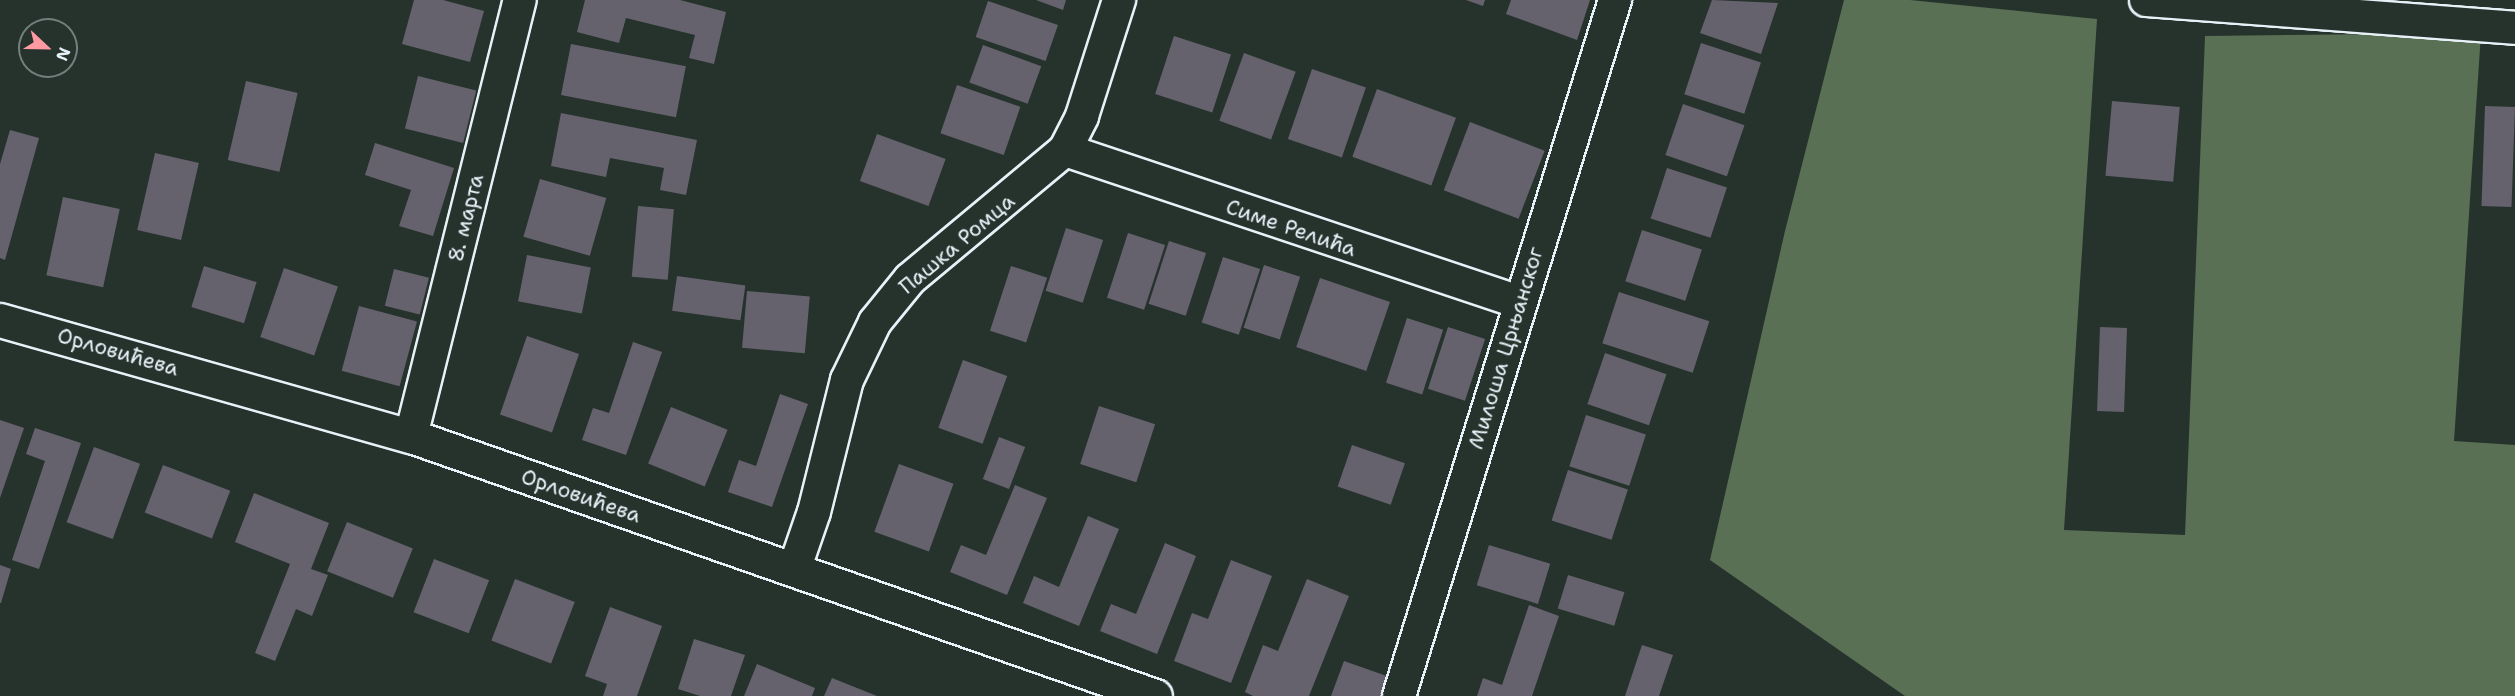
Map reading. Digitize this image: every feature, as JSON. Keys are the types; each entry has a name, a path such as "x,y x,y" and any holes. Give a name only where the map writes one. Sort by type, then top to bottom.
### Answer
{"street":[{"name":"8. марта","path":"411,436 520,0"},
{"name":"Пашка Ромца","path":"794,570 814,512 847,380 875,322 910,279 1048,168 1065,150 1082,116 1119,0"},
{"name":"Милоша Црњанског","path":"1399,696 1519,302 1615,0"},
{"path":"2146,0 2515,28"},
{"name":"Симе Релића","path":"1065,150 1519,302"},
{"name":"Орловићева","path":"0,320 411,436 1155,696"}],"green space":[{"path":"1844,0 1910,0 2097,19 2064,530 2185,535 2205,36 2481,33 2454,441 2515,445 2515,696 1905,696 1710,560 1785,231"}],"building":[{"path":"414,0 443,0 484,11 470,62 402,44"},
{"path":"585,0 680,0 726,12 714,64 689,58 695,35 626,18 619,43 577,32"},
{"path":"1036,0 1066,0 1063,10"},
{"path":"1466,0 1485,0 1483,6"},
{"path":"1511,0 1590,0 1577,40 1506,14"},
{"path":"1712,0 1778,3 1761,54 1700,33"},
{"path":"988,1 1058,25 1046,61 976,37"},
{"path":"1174,36 1231,55 1212,113 1155,94"},
{"path":"1701,43 1761,62 1744,114 1684,94"},
{"path":"571,44 686,66 676,117 561,95"},
{"path":"983,45 1041,66 1028,104 969,83"},
{"path":"1244,53 1296,72 1271,139 1219,121"},
{"path":"1312,69 1366,88 1342,158 1288,139"},
{"path":"418,76 476,91 463,143 405,128"},
{"path":"246,81 298,93 279,172 228,160"},
{"path":"957,85 1020,107 1004,155 940,133"},
{"path":"1377,89 1456,118 1431,185 1352,157"},
{"path":"2112,101 2180,107 2173,182 2105,176"},
{"path":"1683,104 1744,125 1727,176 1665,155"},
{"path":"2485,106 2515,107 2511,207 2482,206"},
{"path":"561,113 697,140 686,195 660,190 664,168 610,158 606,177 551,166"},
{"path":"1470,122 1545,151 1519,219 1444,190"},
{"path":"10,130 39,138 5,260 0,258 0,164"},
{"path":"877,134 946,159 928,206 860,181"},
{"path":"375,143 454,168 433,236 399,226 411,190 365,175"},
{"path":"155,153 199,163 181,240 137,230"},
{"path":"1667,168 1727,187 1711,238 1651,218"},
{"path":"540,179 606,198 590,256 523,237"},
{"path":"63,197 120,209 103,287 46,275"},
{"path":"638,206 674,209 668,280 632,277"},
{"path":"1066,228 1103,240 1083,303 1046,291"},
{"path":"1642,230 1702,249 1685,301 1625,281"},
{"path":"1128,233 1165,245 1144,310 1107,298"},
{"path":"1169,241 1206,253 1186,316 1149,304"},
{"path":"527,255 591,267 582,314 518,301"},
{"path":"1223,257 1260,269 1239,335 1202,323"},
{"path":"1264,265 1300,277 1280,340 1244,328"},
{"path":"204,266 257,282 244,323 191,307"},
{"path":"1011,266 1047,278 1026,342 990,331"},
{"path":"284,268 338,287 314,356 260,337"},
{"path":"394,269 429,278 420,315 385,306"},
{"path":"677,276 745,286 740,320 672,311"},
{"path":"1320,278 1390,302 1366,371 1296,347"},
{"path":"747,291 810,296 805,353 742,348"},
{"path":"1619,292 1709,321 1693,373 1602,343"},
{"path":"359,306 417,322 400,386 342,371"},
{"path":"1407,318 1443,330 1422,394 1386,383"},
{"path":"1448,327 1485,339 1465,401 1428,389"},
{"path":"2100,327 2127,328 2124,412 2097,411"},
{"path":"527,336 579,354 552,432 500,414"},
{"path":"633,342 662,352 626,455 582,440 593,408 609,413"},
{"path":"1605,353 1666,374 1649,425 1587,404"},
{"path":"963,360 1007,376 983,444 938,428"},
{"path":"780,394 808,404 772,507 728,492 739,460 756,466"},
{"path":"1099,406 1155,424 1136,482 1080,464"},
{"path":"671,407 728,430 705,486 648,464"},
{"path":"1586,415 1646,434 1629,486 1569,466"},
{"path":"0,420 24,428 0,498"},
{"path":"35,428 81,443 39,569 12,560 45,461 26,454"},
{"path":"999,437 1025,447 1009,489 983,479"},
{"path":"1352,445 1405,463 1391,505 1338,487"},
{"path":"94,447 140,464 113,539 67,522"},
{"path":"899,464 954,484 929,551 874,532"},
{"path":"163,465 230,491 212,538 145,513"},
{"path":"1568,470 1628,489 1612,540 1552,520"},
{"path":"1015,485 1047,498 1007,595 950,572 961,545 986,555"},
{"path":"254,493 329,523 311,569 328,575 312,616 296,609 275,661 255,653 290,564 235,542"},
{"path":"1088,516 1119,529 1079,626 1023,603 1034,576 1059,587"},
{"path":"347,522 413,549 393,598 327,571"},
{"path":"1165,543 1196,556 1157,654 1100,631 1111,604 1136,614"},
{"path":"1489,545 1550,564 1538,604 1477,585"},
{"path":"434,559 489,580 469,633 414,612"},
{"path":"1231,560 1272,576 1231,683 1174,661 1192,613 1208,619"},
{"path":"0,565 11,569 1,603 0,603"},
{"path":"1568,575 1624,592 1614,626 1558,608"},
{"path":"515,579 575,602 551,664 491,641"},
{"path":"1307,579 1349,596 1309,696 1253,696 1245,692 1263,645 1278,651"},
{"path":"1529,605 1559,616 1532,696 1477,696 1483,678 1502,685"},
{"path":"610,607 662,626 637,696 603,696 607,684 585,676"},
{"path":"694,639 745,655 731,696 700,696 678,689"},
{"path":"1642,645 1673,655 1659,696 1625,696"},
{"path":"1344,661 1398,680 1392,696 1331,696"},
{"path":"757,664 815,688 812,696 744,696"},
{"path":"832,678 877,696 824,696"}]}
